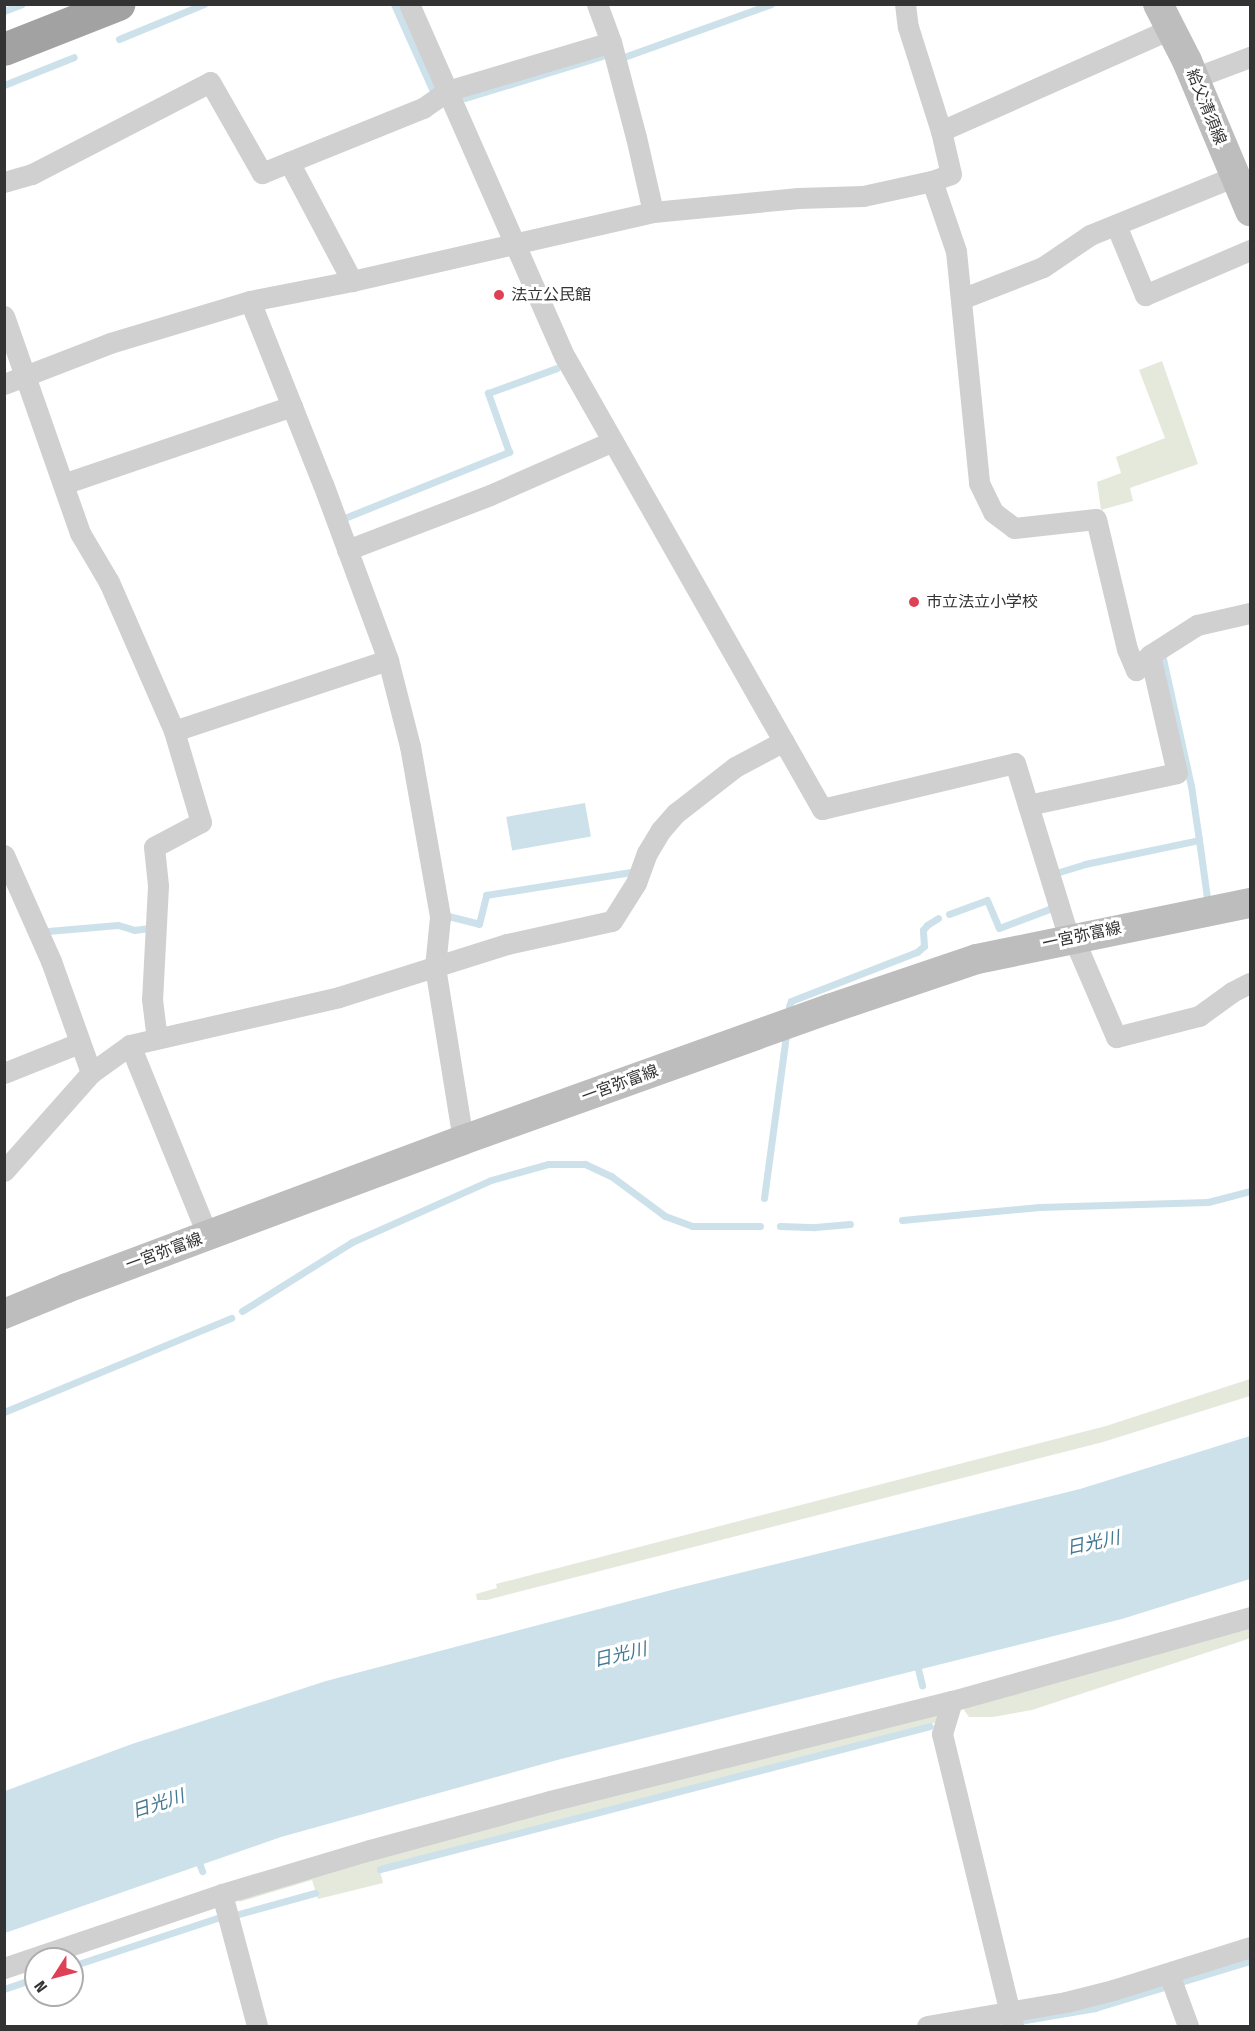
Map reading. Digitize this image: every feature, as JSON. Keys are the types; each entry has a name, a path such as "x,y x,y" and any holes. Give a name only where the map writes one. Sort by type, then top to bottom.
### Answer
{"highway":[{"path":"4,49 118,4"}],"main road":[{"name":"給父清須線","path":"1165,16 1251,211"},
{"name":"一宮弥富線","path":"4,1314 463,1140 967,962 1071,938 1251,903"}],"street":[{"path":"409,4 565,357 822,809 1015,763 1071,938 1116,1037 1199,1016 1232,992 1251,983"},
{"path":"597,4 611,42 652,212"},
{"path":"4,384 130,336 250,301 352,281 652,212 798,198 863,196 932,181 951,174 941,131 908,27 905,4"},
{"path":"941,131 1165,16"},
{"path":"4,182 32,174 210,82 262,173 423,108 447,92 611,42"},
{"path":"1194,78 1251,57"},
{"path":"289,162 352,281"},
{"path":"961,299 1043,267 1090,236 1235,176"},
{"path":"932,181 956,251 979,483 993,512 1014,528 1096,519 1127,649 1136,670 1150,655 1197,625 1251,613"},
{"path":"1116,225 1145,296 1251,250"},
{"path":"250,301 388,660 410,746 440,917 435,967 463,1140"},
{"path":"4,316 80,533 109,582 174,731 201,822 154,847 158,886 152,999 158,1038"},
{"path":"63,484 292,406"},
{"path":"347,550 490,495 613,441"},
{"path":"1028,805 1177,773 1150,655"},
{"path":"174,731 388,660"},
{"path":"4,1172 91,1072 130,1045 339,997 507,944 612,921 636,883 648,853 661,830 676,813 735,768 784,741"},
{"path":"4,855 51,961 91,1072"},
{"path":"4,1073 79,1042"},
{"path":"130,1045 208,1236"},
{"path":"4,1968 222,1894 370,1850 550,1801 952,1701 1251,1617"},
{"path":"952,1701 942,1734 1012,2018"},
{"path":"222,1894 257,2026"},
{"path":"927,2026 1012,2018 1075,2000 1172,1981 1251,1947"},
{"path":"1172,1981 1188,2026"}],"shaded area":[{"path":"1162,361 1198,464 1130,488 1133,501 1101,510 1097,482 1121,473 1116,457 1165,438 1139,370"},
{"path":"1250,1379 1250,1396 1103,1442 487,1600 477,1600 476,1594 497,1588 496,1584 1106,1426"},
{"path":"1250,1624 1250,1638 1245,1640 1032,1710 993,1717 969,1717 964,1710 966,1703"},
{"path":"937,1710 938,1722 379,1867 383,1883 318,1899 312,1880 239,1902 241,1895 369,1857"}],"water":[{"path":"585,803 591,836 512,850 506,817"},
{"name":"日光川","path":"1250,1436 1250,1579 1122,1619 561,1759 281,1837 5,1933 5,1791 132,1744 326,1681 679,1588 1080,1489"}],"waterway":[{"path":"4,11 22,4"},
{"path":"119,39 204,4"},
{"path":"394,4 432,89"},
{"path":"624,57 771,4"},
{"path":"465,98 602,56"},
{"path":"4,85 74,57"},
{"path":"347,517 509,452 488,393 557,368"},
{"path":"1056,873 1085,864 1199,840 1191,786 1163,659"},
{"path":"1199,840 1207,898"},
{"path":"448,916 479,924 486,895 631,872"},
{"path":"949,914 987,900 999,928 1052,908 1051,903"},
{"path":"789,1006 791,1001 917,952 924,946 923,930 938,918"},
{"path":"48,931 118,925 134,930 150,928"},
{"path":"764,1198 786,1035"},
{"path":"242,1311 352,1242 491,1180 548,1164 585,1164 611,1176 665,1216 692,1226 760,1226"},
{"path":"902,1220 1039,1207 1208,1202 1250,1191"},
{"path":"780,1226 815,1227 850,1224"},
{"path":"4,1412 231,1318"},
{"path":"917,1665 922,1685"},
{"path":"380,1869 930,1726"},
{"path":"197,1857 202,1871"},
{"path":"235,1915 315,1893"},
{"path":"84,1962 220,1917"},
{"path":"991,2026 1095,2008 1250,1961"},
{"path":"4,1989 24,1982"}],"place":[{"name":"法立公民館","path":"499,295"},
{"name":"市立法立小学校","path":"914,602"}]}
